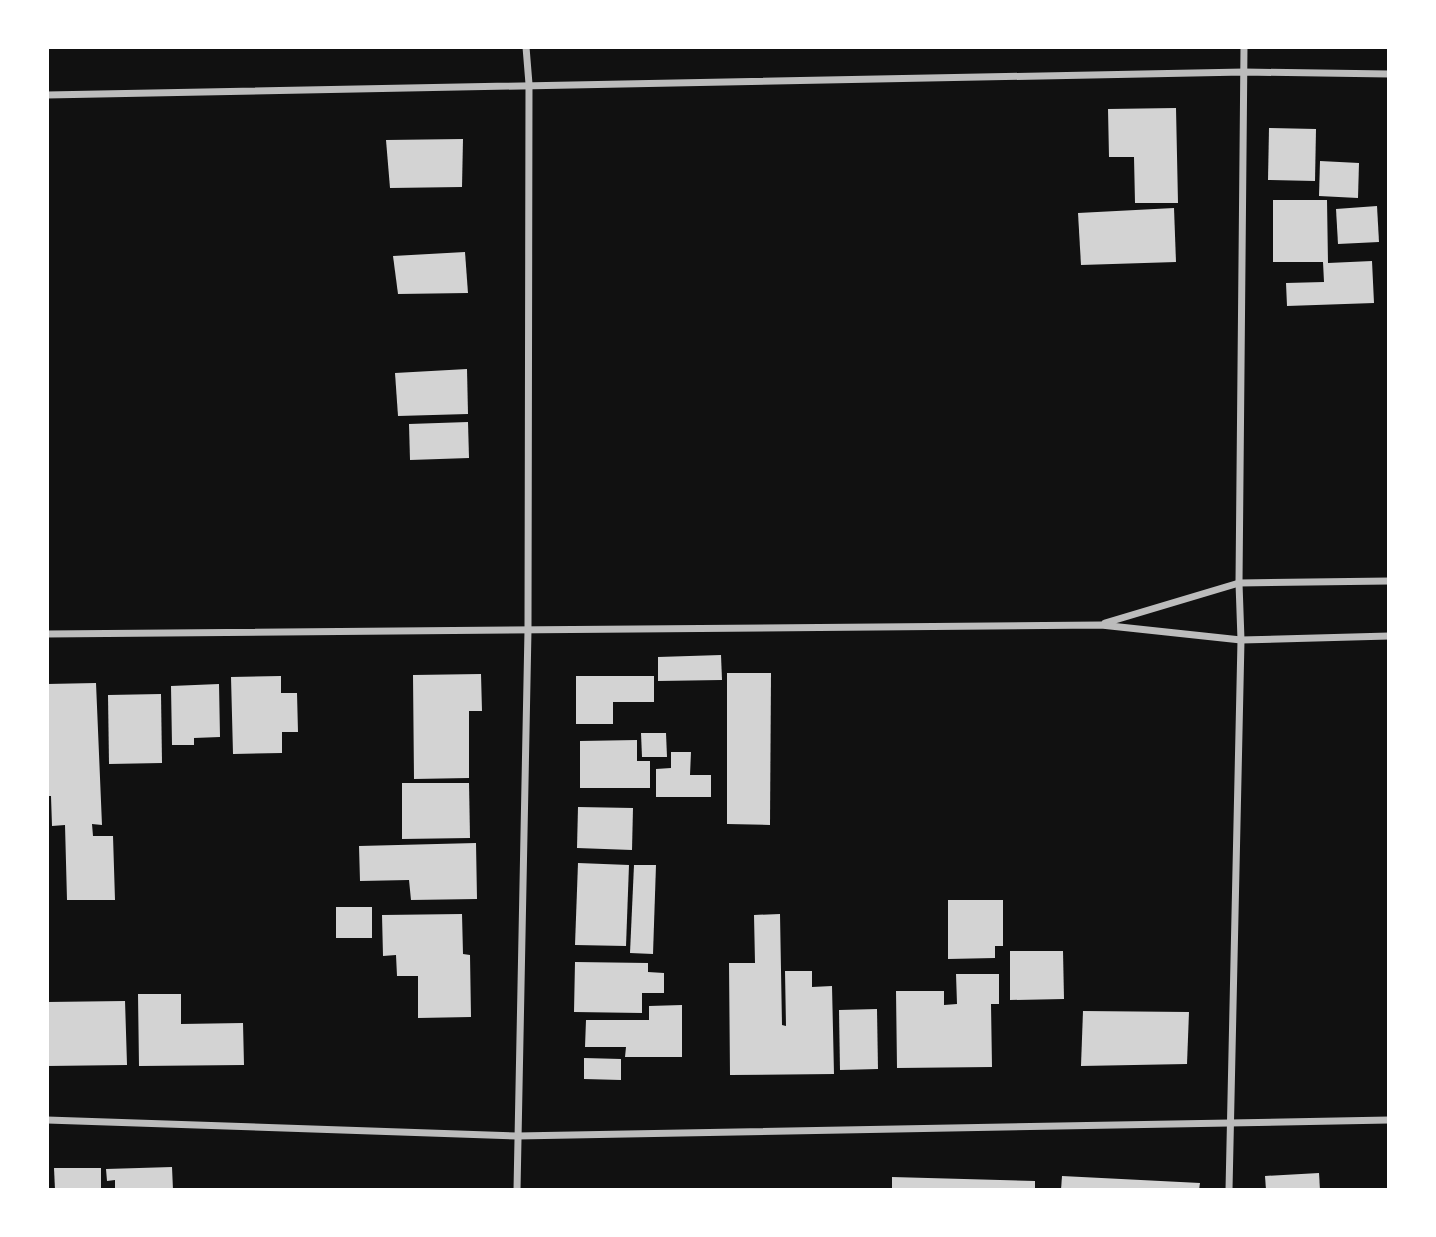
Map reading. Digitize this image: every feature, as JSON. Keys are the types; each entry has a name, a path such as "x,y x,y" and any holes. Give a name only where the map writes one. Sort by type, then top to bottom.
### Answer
{"street":[{"path":"517,1190 528,630 529,84 526,47"},
{"path":"1229,1190 1241,640 1239,583 1244,47"},
{"path":"47,94 1244,72 1389,74"},
{"path":"1101,625 1239,583 1389,581"},
{"path":"47,634 1101,625 1241,640 1389,636"},
{"path":"47,1120 517,1136 1389,1120"}],"building":[{"path":"1176,108 1178,203 1135,203 1134,157 1109,157 1108,109"},
{"path":"1269,128 1316,129 1315,181 1268,180"},
{"path":"463,139 462,187 390,188 386,140"},
{"path":"1320,161 1359,163 1358,198 1319,196"},
{"path":"1273,200 1327,200 1328,263 1372,261 1374,303 1287,306 1286,283 1324,282 1323,262 1273,262"},
{"path":"1377,206 1379,242 1338,244 1336,209"},
{"path":"1174,208 1176,262 1081,265 1078,213"},
{"path":"465,252 468,293 398,294 393,256"},
{"path":"467,369 468,414 398,416 395,373"},
{"path":"468,422 469,458 410,460 409,424"},
{"path":"721,655 722,680 658,681 658,657"},
{"path":"727,673 771,673 770,825 727,824"},
{"path":"481,674 482,711 469,711 469,778 414,779 413,675"},
{"path":"281,676 281,693 297,693 298,732 282,732 282,753 233,754 231,677"},
{"path":"576,676 654,676 654,702 613,702 613,724 576,724"},
{"path":"96,683 102,825 92,824 93,836 113,836 115,900 67,900 65,825 52,826 51,796 47,796 47,684"},
{"path":"219,684 220,737 194,738 194,745 172,745 171,686"},
{"path":"161,694 162,763 109,764 108,695"},
{"path":"641,733 666,733 667,757 642,757"},
{"path":"637,740 637,761 650,761 650,788 580,788 580,741"},
{"path":"671,752 691,752 690,775 711,775 711,797 656,797 656,769 671,768"},
{"path":"402,783 469,783 470,838 402,839"},
{"path":"578,807 633,808 632,850 577,848"},
{"path":"476,843 477,899 411,900 409,880 360,881 359,846"},
{"path":"578,863 629,865 626,946 575,945"},
{"path":"634,865 656,865 653,954 630,953"},
{"path":"948,900 1003,900 1003,946 995,946 995,958 948,959"},
{"path":"336,907 372,907 372,938 336,938"},
{"path":"462,914 463,954 470,955 471,1017 418,1018 418,976 397,976 396,955 383,956 382,915"},
{"path":"780,914 782,1025 786,1026 785,971 812,971 812,987 832,986 834,1074 730,1075 729,963 755,963 754,915"},
{"path":"1010,951 1063,951 1064,999 1010,1000"},
{"path":"575,962 648,963 648,972 664,973 664,993 642,993 642,1013 574,1012"},
{"path":"956,974 999,974 999,1004 991,1004 992,1067 897,1068 896,991 944,991 944,1005 957,1004"},
{"path":"138,994 181,994 181,1024 243,1023 244,1065 139,1066"},
{"path":"125,1001 127,1065 47,1066 47,1002"},
{"path":"682,1005 682,1057 625,1057 626,1047 585,1047 586,1020 649,1020 649,1006"},
{"path":"877,1009 878,1069 840,1070 839,1010"},
{"path":"1083,1011 1189,1012 1187,1064 1081,1066"},
{"path":"584,1058 621,1059 621,1080 584,1079"},
{"path":"172,1167 173,1190 115,1190 115,1180 107,1181 106,1169"},
{"path":"54,1168 101,1168 101,1190 55,1190"},
{"path":"1319,1173 1320,1190 1266,1190 1265,1176"},
{"path":"1062,1176 1200,1183 1199,1190 1061,1190"},
{"path":"892,1177 1035,1181 1035,1190 892,1190"}]}
